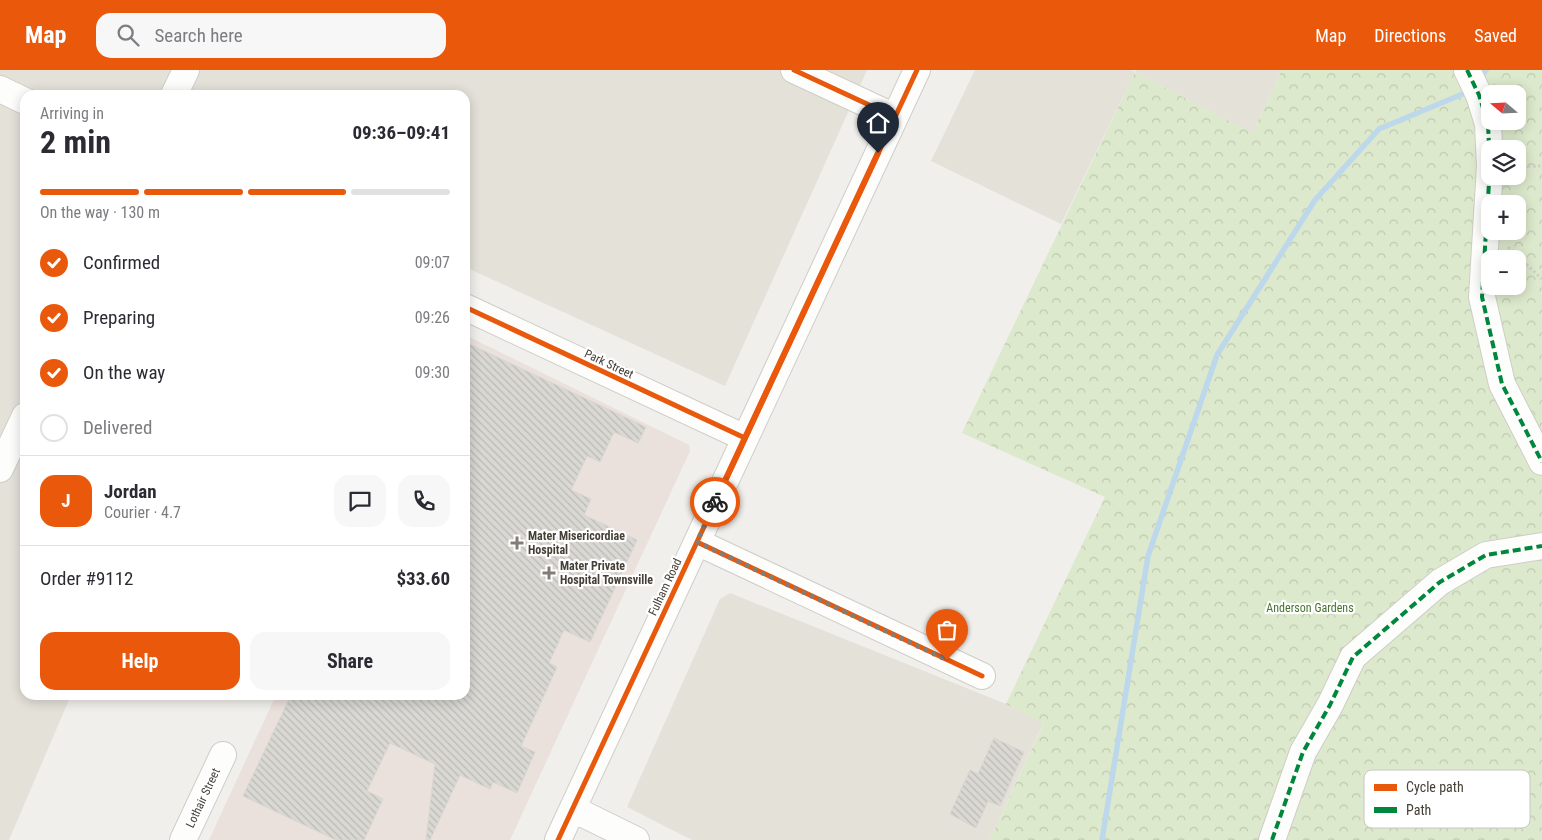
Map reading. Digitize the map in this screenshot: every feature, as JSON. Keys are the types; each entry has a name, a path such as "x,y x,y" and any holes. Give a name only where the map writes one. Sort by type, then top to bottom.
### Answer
{"street":[{"path":"176,90 186,70"},
{"path":"794,70 895,117"},
{"name":"Fulham Road","path":"558,840 917,70"},
{"path":"1473,82 1488,124 1490,166 1482,297 1502,384 1542,462"},
{"path":"0,89 20,99"},
{"name":"Park Street","path":"470,309 744,438"},
{"path":"2,462 20,426"},
{"path":"697,542 982,676"},
{"path":"1272,840 1303,752 1330,705 1353,657 1440,582 1486,555 1542,546"},
{"name":"Lothair Street","path":"183,840 223,756"},
{"path":"572,809 636,840"}],"path":[{"path":"1526,166 1542,166"},
{"path":"1503,243 1542,279"}],"shaded area":[{"path":"0,70 867,70 725,386 470,269 470,90 20,90 20,700 69,700 9,840 0,840"},
{"path":"975,70 1131,70 1135,72 1061,224 931,161"},
{"path":"1136,70 1282,70 1252,133 1135,72"},
{"name":"Mater Private Hospital Townsville","path":"470,337 689,445 690,451 510,840 209,840 274,700 470,700"},
{"path":"730,593 1006,704 1043,723 990,840 692,840 627,807 720,599"}],"green space":[{"name":"Anderson Gardens","path":"1282,70 1542,70 1542,840 990,840 1043,724 1006,704 1105,497 962,433 1135,72 1252,133"}],"building":[{"name":"Mater Private Hospital Townsville","path":"470,344 646,427 638,443 614,432 600,462 587,456 571,490 591,499 584,515 637,540 590,642 564,630 549,663 557,667 521,746 535,752 517,793 493,782 490,789 460,775 430,840 426,840 435,764 390,743 367,791 383,799 364,840 336,840 243,796 289,700 470,700"},
{"path":"994,738 1024,752 1000,806 988,801 976,828 950,814 970,770 978,774"}],"waterway":[{"path":"1102,840 1148,556 1217,355 1315,200 1379,129 1470,91"}],"marked path":[{"path":"1467,70 1479,95 1488,124 1490,166 1482,297 1502,384 1542,462"},
{"path":"1272,840 1303,752 1330,705 1353,657 1440,582 1486,555 1542,546"}],"cycle path":[{"path":"794,70 895,117"},
{"path":"558,840 917,70"},
{"path":"470,309 745,438"},
{"path":"697,542 982,676"}],"way so far":[{"path":"715,502 697,542 947,660"}],"place":[{"name":"Mater Misericordiae Hospital","path":"517,543"},
{"name":"Mater Private Hospital Townsville","path":"549,573"}],"route":[{"path":"715,502 878,153"}]}
